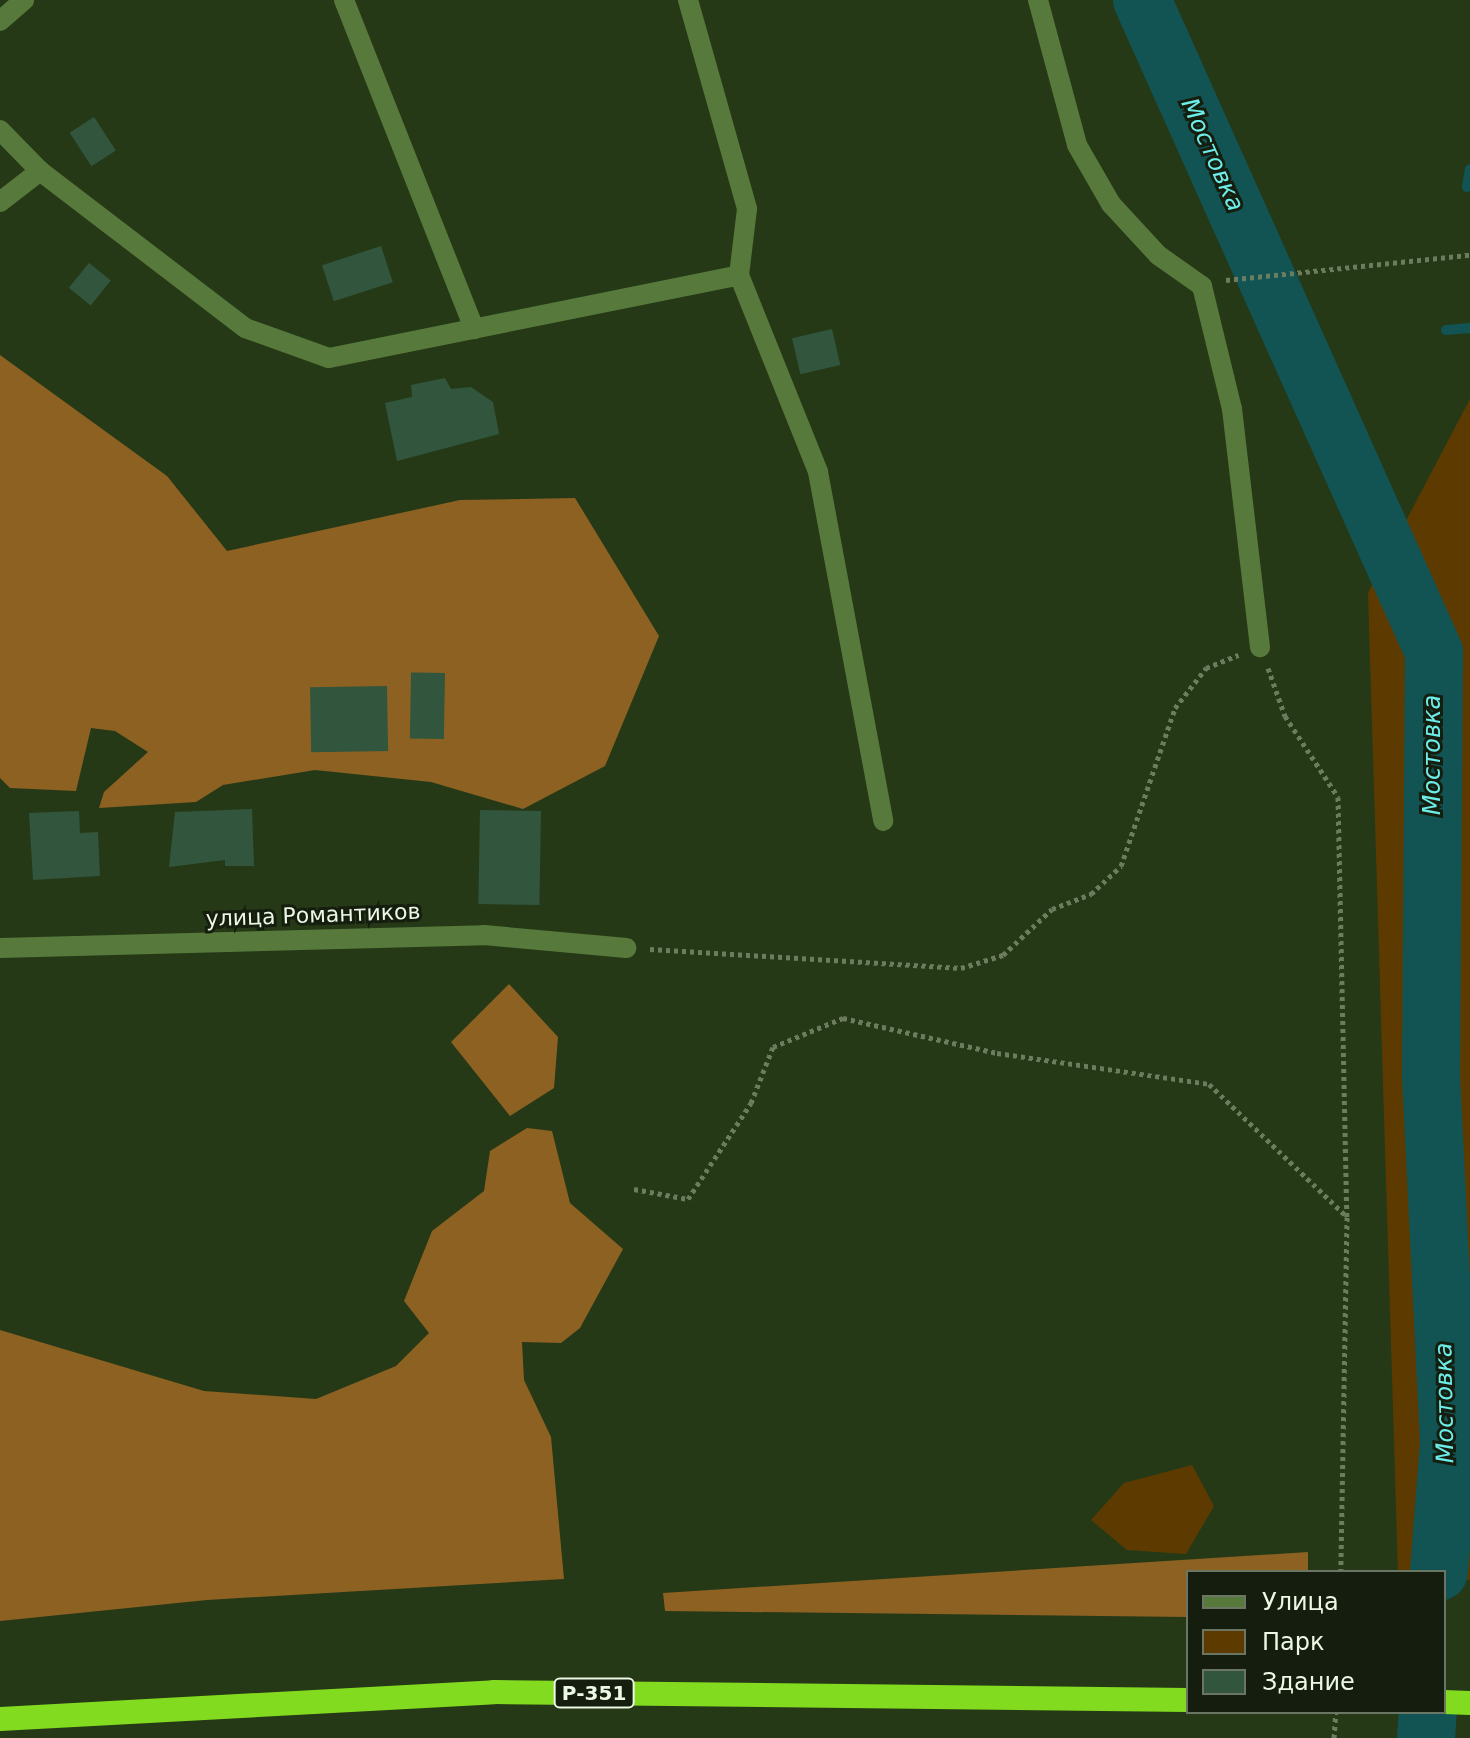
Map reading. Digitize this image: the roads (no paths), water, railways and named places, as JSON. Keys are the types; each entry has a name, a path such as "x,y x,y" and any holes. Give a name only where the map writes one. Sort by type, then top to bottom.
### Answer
{"highway":[{"name":"Р-351","path":"0,1719 494,1692 1186,1700"},
{"path":"1446,1702 1470,1703"}],"street":[{"path":"0,21 24,0"},
{"path":"344,0 474,329"},
{"path":"688,0 747,209 739,275 818,472 883,821"},
{"path":"1038,0 1077,145 1111,204 1158,255 1202,286 1232,409 1260,647"},
{"path":"0,130 40,171 245,328 329,358 739,275"},
{"path":"0,202 40,171"},
{"name":"улица Романтиков","path":"0,948 484,935 626,948"}],"waterway":[{"name":"Мостовка","path":"1142,0 1434,652 1431,1075 1449,1442 1439,1570"},
{"path":"1467,187 1470,169"},
{"path":"1446,330 1470,328"},
{"name":"Мостовка","path":"1426,1738 1428,1714"}]}
